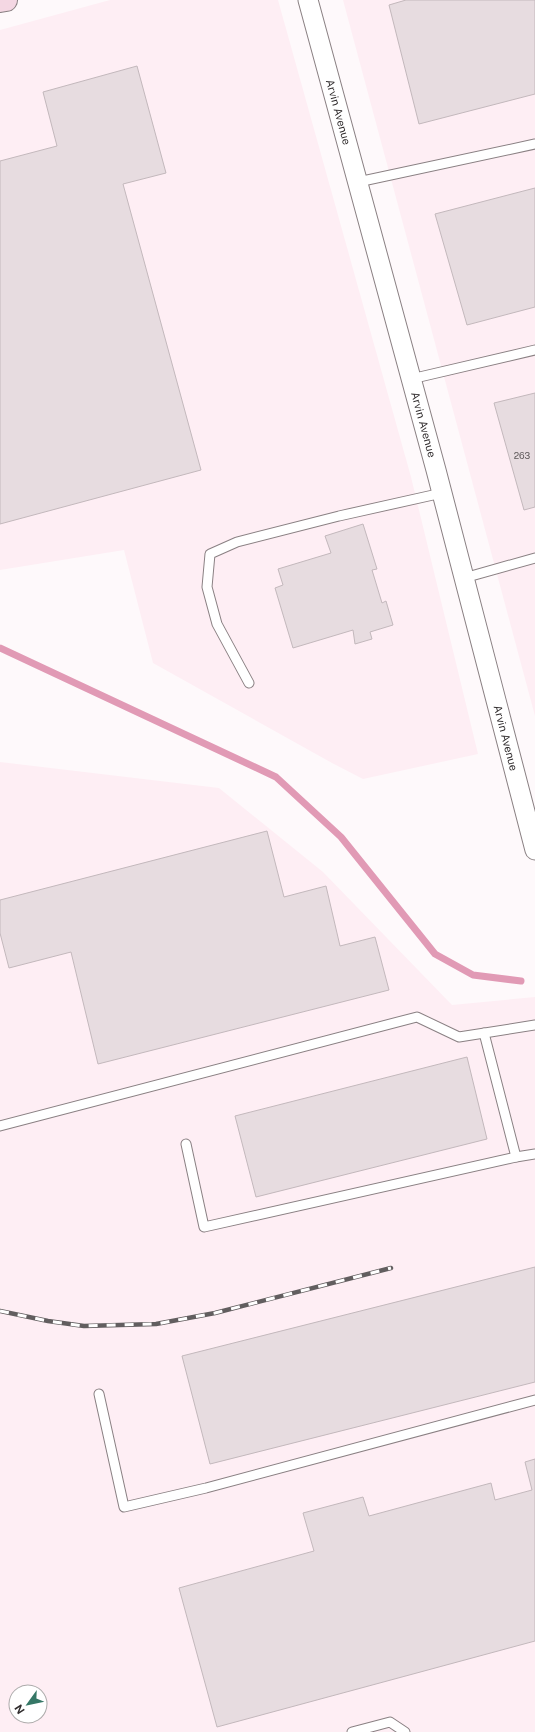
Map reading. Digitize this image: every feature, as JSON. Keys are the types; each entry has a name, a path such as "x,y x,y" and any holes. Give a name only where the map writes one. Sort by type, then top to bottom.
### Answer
{"street":[{"path":"0,2 6,0"},
{"name":"Arvin Avenue","path":"308,0 442,493 535,850"}],"lane":[{"path":"358,182 535,144"},
{"path":"411,379 535,350"},
{"path":"249,683 217,624 207,588 210,554 237,542 339,516 442,493"},
{"path":"464,578 535,558"},
{"path":"0,1126 417,1017 459,1037 535,1025"},
{"path":"484,1033 516,1157"},
{"path":"186,1144 204,1227 535,1154"},
{"path":"99,1394 124,1507 206,1488 535,1400"},
{"path":"352,1732 390,1722 405,1732"}],"shaded area":[{"path":"110,0 278,0 411,477 478,754 363,779 153,663 124,550 0,570 0,30"},
{"path":"343,0 535,0 535,716"},
{"path":"0,762 219,788 323,872 452,1005 535,997 535,1732 0,1732"}],"building":[{"path":"406,0 535,0 535,94 419,124 389,5"},
{"path":"137,66 166,173 123,184 201,470 0,524 0,161 57,146 43,92"},
{"path":"535,188 535,307 467,325 435,214"},
{"path":"535,393 535,507 524,510 494,403"},
{"path":"363,524 377,569 372,570 382,603 386,601 393,625 370,632 372,639 355,644 353,630 293,648 275,588 283,585 278,569 331,553 325,536"},
{"path":"267,831 284,897 326,886 340,946 375,937 389,990 98,1064 71,952 9,968 0,933 0,900"},
{"path":"467,1057 487,1139 256,1197 235,1116"},
{"path":"535,1267 535,1382 210,1464 182,1356"},
{"path":"535,1459 535,1641 217,1727 179,1588 314,1551 303,1513 363,1497 369,1516 491,1483 495,1500 532,1490 525,1462"}],"waterway":[{"path":"0,648 276,777 341,837 435,954 473,975 521,981"}],"railway":[{"path":"0,1311 48,1321 84,1326 156,1324 215,1313 391,1268"}]}
